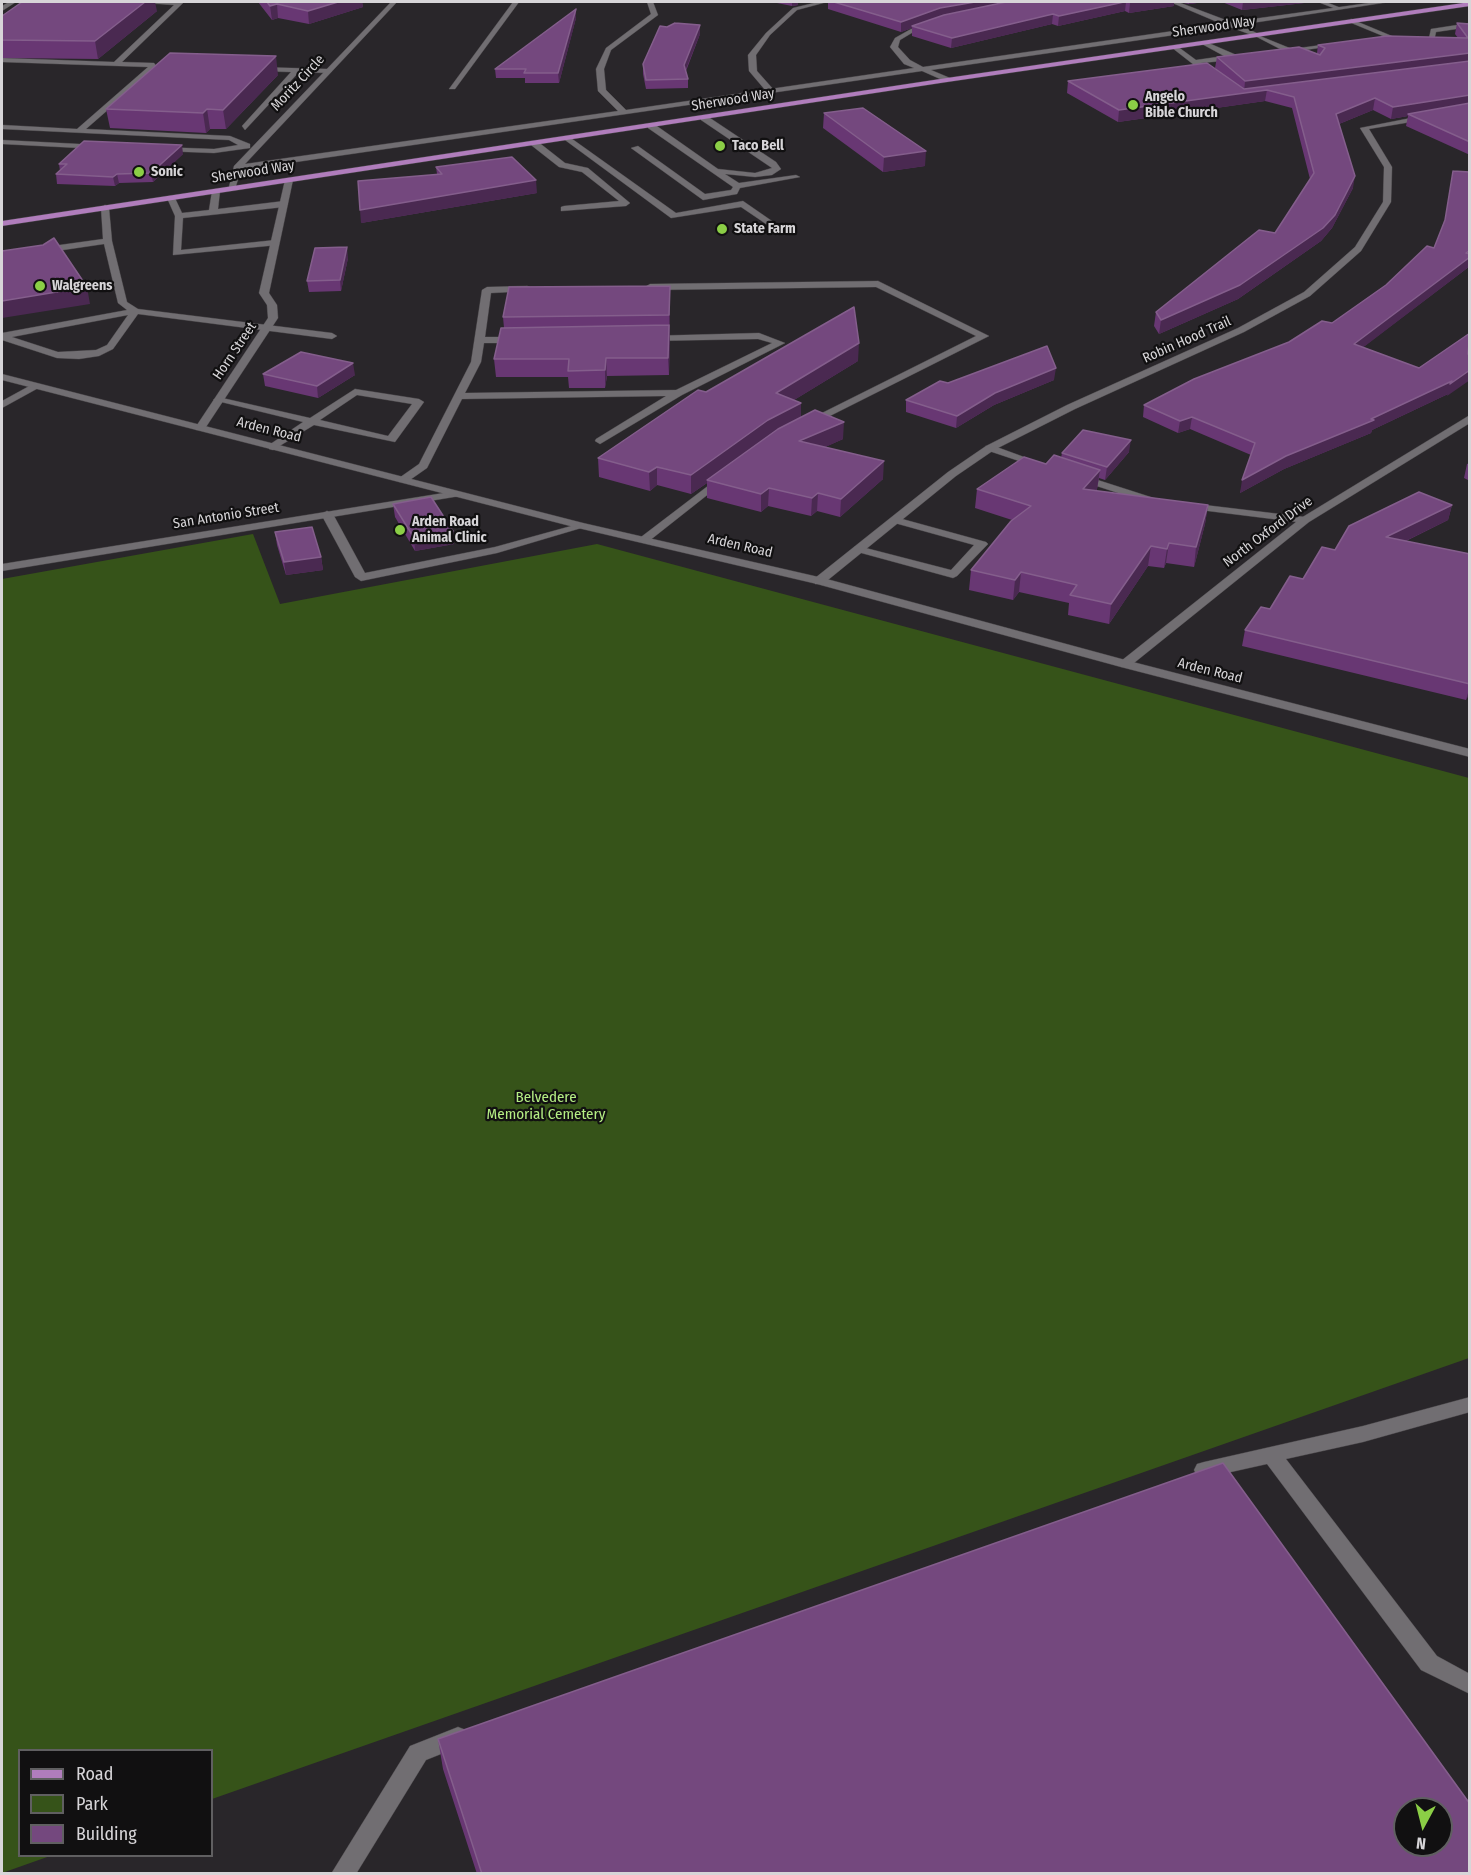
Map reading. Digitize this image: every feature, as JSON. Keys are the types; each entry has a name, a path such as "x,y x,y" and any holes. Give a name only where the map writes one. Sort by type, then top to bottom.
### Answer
{"main road":[{"name":"Sherwood Way","path":"2,224 947,80 1469,5"}],"street":[{"path":"2,2 11,2"},
{"path":"2,9 11,2"},
{"path":"116,64 180,3 134,2"},
{"name":"Moritz Circle","path":"231,189 237,168 394,2"},
{"path":"452,87 516,2"},
{"path":"623,111 602,91 600,69 608,49 655,15 650,2"},
{"path":"770,89 753,71 752,56 768,34 795,9 824,2"},
{"path":"1173,2 1309,58"},
{"path":"1321,2 1338,8"},
{"name":"Sherwood Way","path":"237,168 920,67 1386,2"},
{"path":"1457,2 1469,5"},
{"path":"942,21 913,30 897,39 894,47 900,55 947,80"},
{"path":"1351,21 1397,40"},
{"path":"1370,41 1432,40 1433,30 1470,25"},
{"path":"1204,43 1233,58"},
{"path":"1268,53 1347,44"},
{"path":"1175,47 1223,83"},
{"path":"1195,62 1244,56"},
{"path":"2,60 166,66"},
{"path":"79,130 154,65"},
{"path":"250,69 328,72"},
{"path":"245,128 297,70"},
{"name":"Robin Hood Trail","path":"819,581 952,474 990,448 1071,407 1241,330 1307,294 1358,249 1387,202 1388,167 1364,128 1434,116"},
{"path":"704,118 773,164 777,169 755,175 712,169"},
{"path":"651,126 737,186 796,177"},
{"path":"2,127 230,138 243,146"},
{"path":"568,138 674,216 743,204 778,228"},
{"path":"2,142 108,147"},
{"path":"534,143 562,165 585,170 626,203 564,209"},
{"path":"155,149 214,151 257,146"},
{"path":"635,148 703,197 735,192 737,186"},
{"name":"Horn Street","path":"200,428 273,318 272,305 264,293 289,180"},
{"path":"213,212 216,191"},
{"path":"171,198 179,216 176,253 275,243"},
{"path":"179,216 284,204"},
{"path":"105,208 108,241 123,303 136,311"},
{"path":"2,256 108,241"},
{"path":"641,288 878,284 984,336 804,426"},
{"path":"403,480 423,466 476,362 487,290 534,289"},
{"path":"2,337 57,355 79,356 99,353 110,347 136,311"},
{"path":"2,337 136,311 332,336"},
{"path":"600,441 678,393 780,343 759,336 642,338"},
{"path":"479,340 526,340"},
{"name":"Arden Road","path":"2,377 582,526 819,581 1125,664 1470,753"},
{"path":"2,405 37,386"},
{"path":"218,400 312,421 391,440 419,402 355,392 312,421 273,447"},
{"path":"459,396 678,393"},
{"name":"North Oxford Drive","path":"1125,664 1305,520 1470,418"},
{"path":"990,448 1168,503 1305,520"},
{"path":"645,539 729,474"},
{"name":"San Antonio Street","path":"2,568 456,494"},
{"path":"327,514 361,577 497,550 582,526"},
{"path":"858,549 953,574 982,544 895,520"},
{"path":"1183,1478 1363,1434 1470,1404"},
{"path":"1272,1455 1429,1663 1470,1685"},
{"path":"342,1874 418,1752 482,1729"}],"green space":[{"name":"Belvedere Memorial Cemetery","path":"253,534 280,604 597,544 1469,778 1469,1358 213,1799 213,1749 18,1749 18,1857 47,1857 2,1873 2,579"}],"building":[{"path":"22,2 145,2 95,41 2,40 2,16"},
{"path":"267,2 338,2 308,11 277,4 270,6"},
{"path":"834,2 975,2 940,8 901,22"},
{"path":"1006,2 1124,2 1059,16 1053,14 952,38 912,26 944,15"},
{"path":"576,9 558,73 524,73 526,69 495,69"},
{"path":"675,23 700,25 684,65 688,79 646,80 643,64 660,26 667,27"},
{"path":"1457,23 1470,24 1470,53 1245,81 1217,57 1299,47 1320,55 1325,48 1318,45 1387,36 1468,38"},
{"path":"170,53 276,56 223,110 207,109 203,113 106,109"},
{"path":"1470,61 1470,95 1393,107 1375,98 1336,114 1355,176 1335,215 1323,228 1240,285 1161,320 1156,312 1259,230 1275,233 1314,173 1294,97 1267,90 1119,110 1068,81 1207,63 1244,89"},
{"path":"1470,103 1470,142 1408,114"},
{"path":"863,108 926,151 884,157 824,113"},
{"path":"84,141 182,145 151,173 117,174 113,177 56,174 67,164 59,164"},
{"path":"512,157 536,180 360,210 358,181 442,174 436,167"},
{"path":"1453,171 1470,172 1470,250 1466,253 1470,254 1470,257 1354,344 1419,368 1470,333 1468,354 1470,351 1470,370 1450,384 1452,381 1371,419 1374,420 1286,456 1242,480 1255,443 1192,417 1180,421 1144,405 1194,379 1289,342 1322,321 1332,323 1386,285 1427,246 1434,248 1445,220"},
{"name":"Walgreens","path":"54,238 87,287 2,301 2,251 43,245"},
{"path":"347,247 340,280 307,281 315,248"},
{"path":"670,286 669,315 503,317 509,287"},
{"path":"854,307 859,343 776,393 801,403 768,420 691,475 657,467 649,472 598,458 698,390 706,392"},
{"path":"669,325 668,358 606,358 605,370 568,371 569,359 494,359 501,328"},
{"path":"1047,346 1056,368 995,393 957,416 906,400 940,381 948,383"},
{"path":"301,352 353,363 317,386 263,374"},
{"path":"815,410 844,422 799,441 884,461 841,499 818,493 812,498 769,488 761,494 707,480 778,429"},
{"path":"1083,430 1131,440 1107,467 1062,453"},
{"path":"1054,455 1100,470 1083,489 1208,505 1196,547 1169,543 1167,549 1151,546 1111,604 1070,595 1077,585 1021,572 1015,580 971,570 1011,521 1031,506 977,489 1024,457 1046,464"},
{"path":"1419,492 1452,505 1386,537 1470,554 1470,684 1245,630 1261,607 1270,609 1290,576 1303,579 1322,547 1335,550 1349,526"},
{"path":"431,497 453,531 414,538 393,504"},
{"path":"312,527 321,557 284,562 275,532"},
{"path":"1223,1463 1470,1804 1470,1874 482,1874 438,1739"}],"place":[{"name":"Angelo Bible Church","path":"1133,105"},
{"name":"Taco Bell","path":"720,146"},
{"name":"Sonic","path":"139,172"},
{"name":"State Farm","path":"722,229"},
{"name":"Walgreens","path":"40,286"},
{"name":"Arden Road Animal Clinic","path":"400,530"}]}
